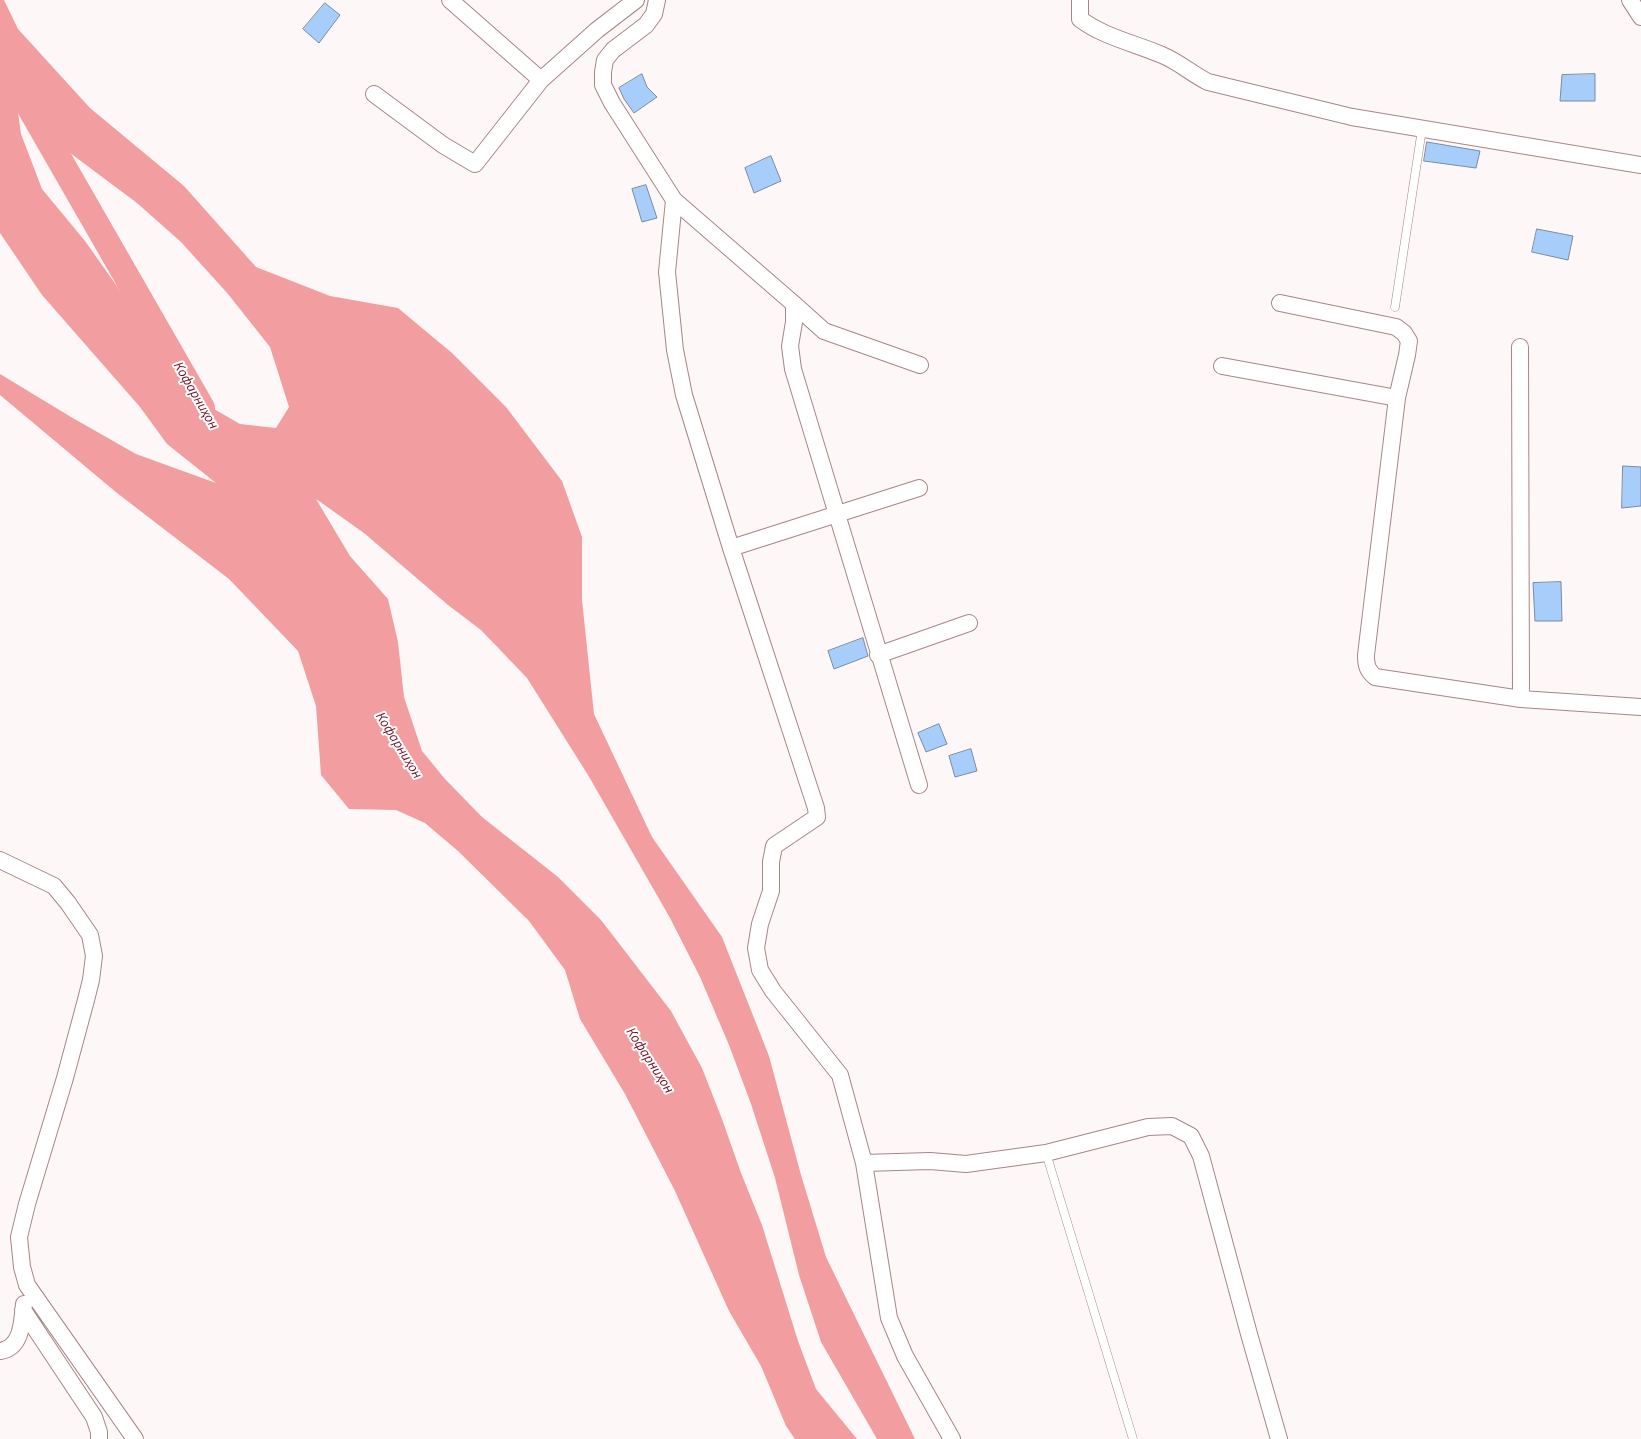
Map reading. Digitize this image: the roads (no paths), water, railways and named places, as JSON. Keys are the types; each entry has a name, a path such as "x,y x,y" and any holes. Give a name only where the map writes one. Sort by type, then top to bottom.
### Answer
{"street":[{"path":"450,0 541,80"},
{"path":"374,94 443,144 475,164 541,80 597,30 636,0"},
{"path":"657,0 654,14 646,25 614,50 605,60 602,72 603,85 612,104 674,200 824,331 920,364"},
{"path":"1080,0 1080,19 1095,30 1162,55 1208,82 1343,115 1641,165"},
{"path":"1630,0 1641,17"},
{"path":"674,200 667,272 675,350 684,395 731,548 816,808 817,817 774,846 771,862 771,891 760,924 756,948 760,970 773,992 840,1075 864,1163 890,1318 904,1356 952,1439"},
{"path":"1280,303 1396,327 1404,333 1408,341 1407,355 1397,398 1366,655 1368,671 1375,677 1521,699 1641,707"},
{"path":"794,304 794,322 790,346 793,369 878,655 919,785"},
{"path":"1520,347 1521,699"},
{"path":"1222,366 1397,398"},
{"path":"731,548 919,488"},
{"path":"878,655 969,623"},
{"path":"0,860 54,886 90,935 94,956 91,980 65,1078 26,1204 19,1237 22,1267 27,1285 135,1439"},
{"path":"864,1163 930,1161 966,1164 1046,1153 1148,1126 1172,1126 1191,1136 1202,1156 1279,1439"},
{"path":"0,1351 12,1346 19,1338 27,1285"},
{"path":"23,1310 94,1417 99,1432 99,1439"}],"lane":[{"path":"1395,307 1422,129"},
{"path":"1046,1153 1133,1439"}],"water":[{"path":"0,0 4,0 18,29 90,108 184,186 256,267 330,296 398,308 452,353 506,407 562,481 582,537 582,600 594,714 652,837 722,937 769,1056 801,1175 826,1257 915,1439 877,1439 821,1342 799,1275 775,1178 751,1104 729,1045 700,977 670,918 588,775 527,678 481,630 448,605 364,533 316,499 350,556 388,599 398,642 404,697 422,751 445,779 482,817 558,877 601,920 671,1011 702,1068 722,1119 762,1225 798,1341 816,1389 857,1439 795,1439 786,1426 761,1366 729,1311 675,1191 625,1094 580,1019 565,970 529,921 458,851 425,823 396,810 349,809 321,775 316,706 298,651 229,579 117,493 0,395 0,374 136,454 216,483 167,444 140,407 42,295 0,233","holes":["15,91 50,138 137,203 181,242 228,294 270,347 289,407 276,428 240,424 207,405 162,350 85,241 42,189 21,134"]}],"waterway":[{"name":"Кофарниҳон","path":"0,56 202,408"}]}
